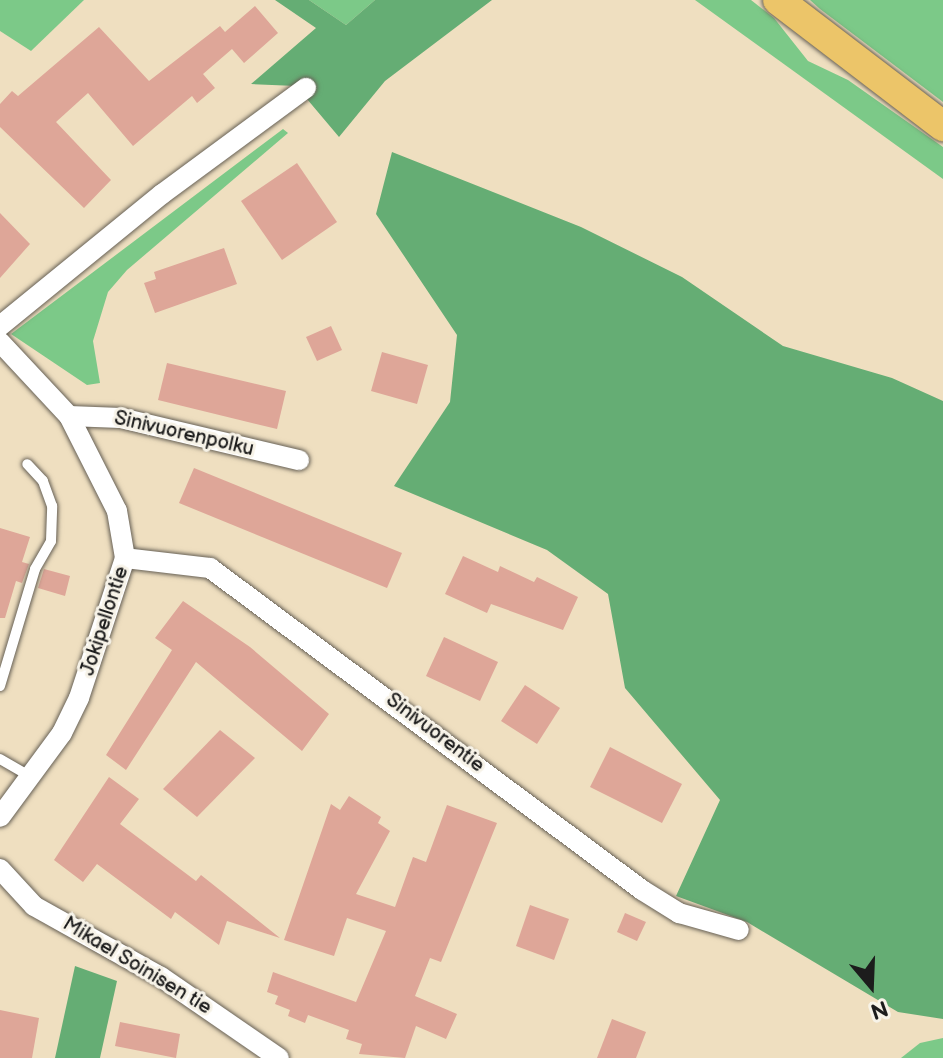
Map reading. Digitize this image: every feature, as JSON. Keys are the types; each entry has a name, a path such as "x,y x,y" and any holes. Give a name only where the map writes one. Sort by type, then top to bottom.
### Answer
{"main road":[{"path":"778,0 943,126"}],"street":[{"path":"0,326 162,194 306,88"},
{"name":"Jokipellontie","path":"0,342 69,416 117,511 125,558 79,698 31,777 0,817"},
{"name":"Sinivuorenpolku","path":"69,416 121,418 299,460"},
{"name":"Sinivuorentie","path":"125,558 159,558 210,568 642,890 679,913 739,930"},
{"name":"Mikael Soinisen tie","path":"0,869 34,906 161,977 279,1058"}],"lane":[{"path":"0,686 35,569 51,541 52,506 43,481 27,464"},
{"path":"0,759 31,777"}],"green space":[{"path":"0,0 84,0 31,51 0,31"},
{"path":"275,0 309,0 346,25 375,0 492,0 385,81 339,137 296,86 251,84 316,28"},
{"path":"309,0 375,0 346,25"},
{"path":"695,0 751,0 774,18 808,61 848,80 943,147 943,179"},
{"path":"810,0 943,0 943,102 820,9"},
{"path":"283,129 288,133 127,270 108,292 93,341 100,383 87,385 11,334"},
{"path":"392,152 581,227 682,277 783,346 892,378 943,401 943,1019 898,1012 747,922 676,896 720,800 625,688 608,594 547,550 394,486 450,402 457,335 376,214"},
{"path":"75,966 117,981 100,1058 55,1058"},
{"path":"943,1038 943,1058 901,1058 920,1043"}],"building":[{"path":"255,6 278,33 244,63 232,49 203,74 215,88 197,103 192,96 133,146 88,93 56,122 111,180 84,208 0,127 0,104 12,91 18,96 99,27 149,81 220,26 225,32"},
{"path":"297,163 337,222 282,260 241,201"},
{"path":"0,213 30,244 0,278"},
{"path":"224,248 237,284 155,313 144,283 156,279 154,272"},
{"path":"331,326 342,350 317,361 306,337"},
{"path":"382,352 428,365 417,404 371,391"},
{"path":"167,363 286,391 277,429 158,400"},
{"path":"194,468 402,553 387,588 179,503"},
{"path":"0,528 30,537 22,562 29,564 22,583 16,581 5,618 0,618"},
{"path":"463,556 498,572 500,566 534,582 537,577 578,597 563,630 491,604 487,613 445,594"},
{"path":"44,569 70,576 65,596 38,588"},
{"path":"183,601 250,647 329,714 302,751 196,662 126,770 106,755 172,650 155,638"},
{"path":"444,637 498,662 480,701 426,676"},
{"path":"525,685 560,708 537,744 501,721"},
{"path":"220,730 255,758 197,817 163,789"},
{"path":"610,747 682,784 662,823 590,787"},
{"path":"109,777 139,799 120,824 196,881 201,875 280,938 227,921 219,945 175,912 171,919 97,864 83,882 54,860"},
{"path":"349,796 381,817 378,823 390,831 356,894 395,907 413,857 426,862 447,805 497,823 441,962 430,958 415,996 457,1014 446,1039 416,1026 405,1058 359,1054 362,1044 346,1039 349,1030 308,1015 305,1023 288,1016 290,1010 275,1004 278,996 267,992 273,972 356,1002 386,931 347,918 334,956 284,940 331,804 340,810"},
{"path":"530,905 569,919 554,960 516,946"},
{"path":"625,913 646,922 637,941 617,932"},
{"path":"0,1010 39,1018 32,1058 0,1058"},
{"path":"612,1019 646,1032 636,1058 597,1058"},
{"path":"120,1022 180,1034 176,1058 115,1046"}]}
